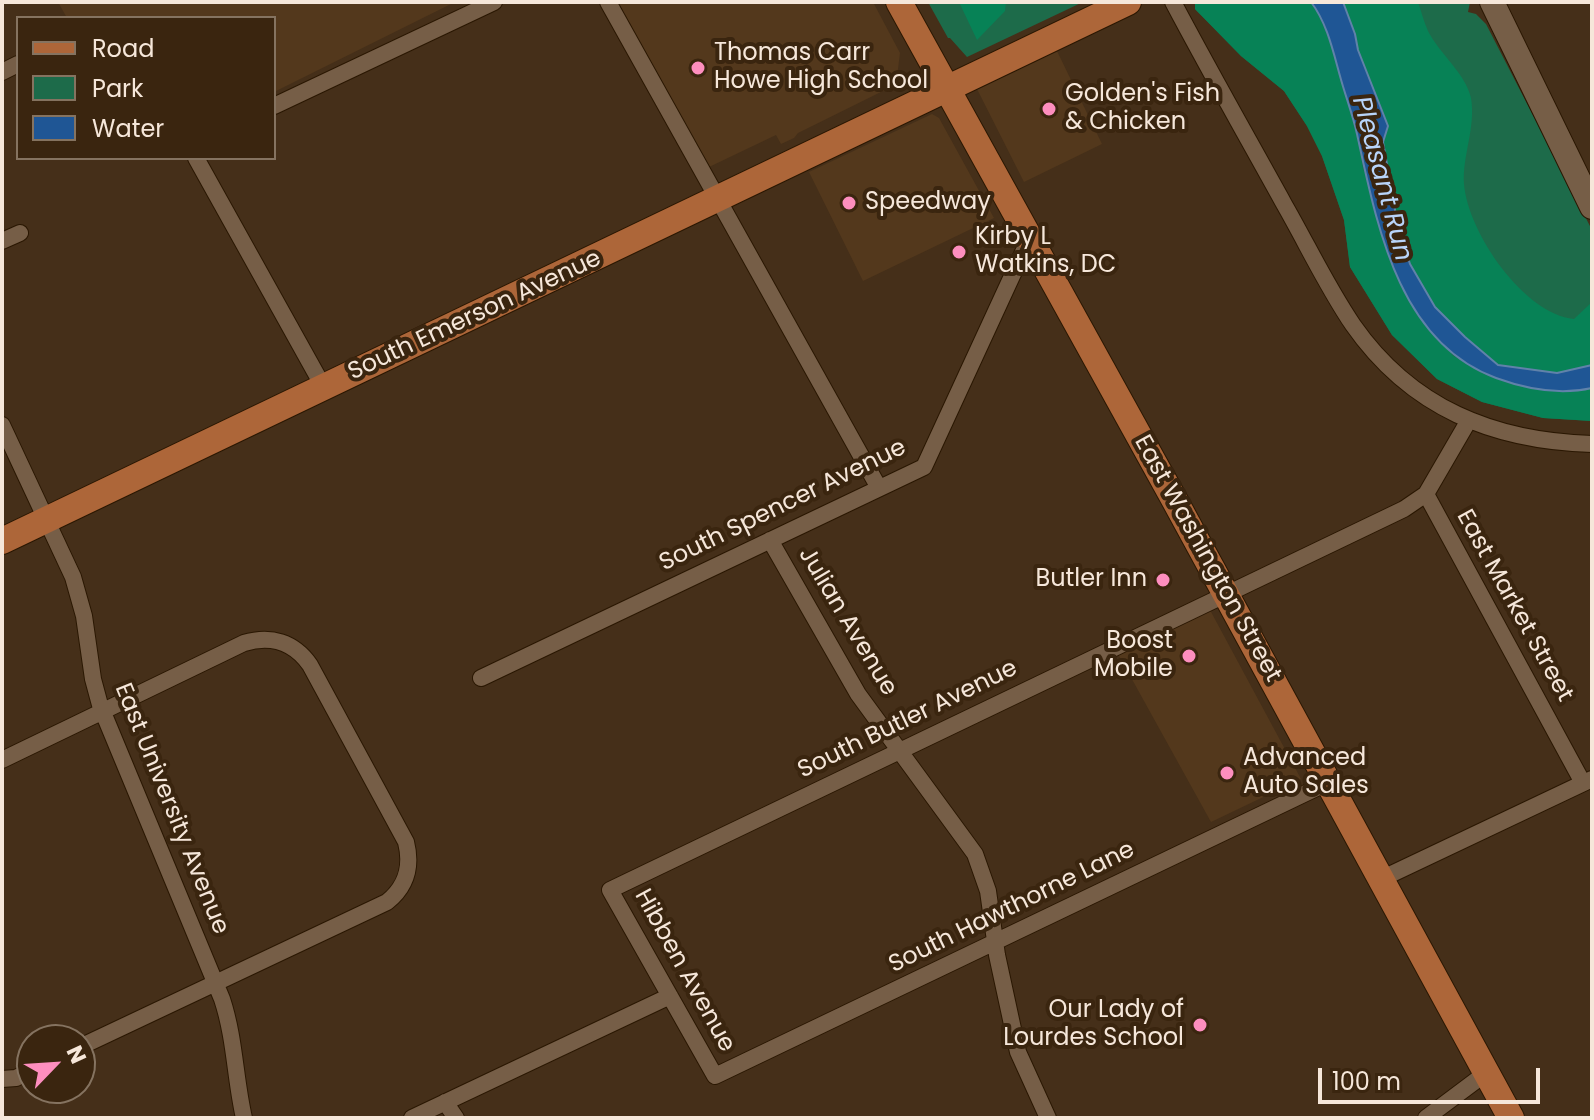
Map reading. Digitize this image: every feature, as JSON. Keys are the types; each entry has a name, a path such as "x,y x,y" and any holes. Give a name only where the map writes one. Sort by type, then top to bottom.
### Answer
{"main road":[{"name":"East Washington Street","path":"899,2 1511,1118"},
{"name":"South Emerson Avenue","path":"2,541 1128,2"},
{"path":"1492,2 1592,207"}],"street":[{"path":"276,105 494,2"},
{"path":"608,2 879,488"},
{"path":"1173,2 1353,325 1399,377 1428,400 1469,420 1526,438 1592,444"},
{"path":"197,160 324,388"},
{"path":"2,241 20,233"},
{"name":"South Spencer Avenue","path":"481,678 924,467 1030,237"},
{"path":"1426,494 1469,420"},
{"name":"East University Avenue","path":"2,425 76,587 84,616 91,669 103,711 216,983 231,1030 236,1084 244,1118"},
{"name":"South Butler Avenue","path":"610,890 1404,509 1426,494"},
{"name":"East Market Street","path":"1426,494 1588,781"},
{"name":"Julian Avenue","path":"770,540 851,683 975,854 988,891 1018,1052 1048,1118"},
{"path":"2,760 244,643 257,639 278,641 297,650 314,671 406,842 410,855 407,875 387,902 96,1039"},
{"path":"1381,879 1588,781"},
{"name":"South Hawthorne Lane","path":"715,1076 1329,782"},
{"name":"Hibben Avenue","path":"610,890 715,1076"},
{"path":"412,1118 670,996"},
{"path":"1426,1118 1486,1073"},
{"path":"445,1102 456,1118"}],"shaded area":[{"path":"58,2 455,2 276,91 276,16 66,16"},
{"path":"618,2 873,2 900,53 897,77 893,86 798,133 794,138 781,144 776,135 709,167"},
{"path":"1057,51 1102,144 1024,182 977,89"},
{"path":"932,114 939,118 994,218 863,281 809,172"},
{"path":"1210,610 1301,779 1211,822 1118,654"}],"green space":[{"path":"928,2 1083,2 967,57 948,38"},
{"path":"959,2 1006,2 1005,11 977,40"},
{"path":"1195,2 1470,2 1468,12 1476,14 1486,24 1592,230 1592,421 1543,418 1482,402 1437,379 1392,335 1350,267 1344,220 1322,156 1307,126 1284,91 1241,56 1195,9"},
{"path":"1195,2 1311,2 1332,47 1357,133 1363,169 1452,355 1482,373 1511,384 1564,392 1592,388 1592,421 1543,418 1482,402 1437,379 1392,335 1350,267 1344,220 1322,156 1307,126 1284,91 1241,56 1195,9"},
{"path":"1343,2 1418,2 1428,31 1464,80 1471,98 1472,120 1464,184 1476,225 1502,268 1536,303 1555,314 1574,319 1592,302 1592,365 1557,373 1498,365 1435,307 1410,264 1398,227 1383,142 1388,126"}],"water":[{"name":"Pleasant Run","path":"1311,2 1343,2 1388,126 1383,142 1398,227 1410,264 1435,307 1498,365 1557,373 1592,365 1592,388 1544,390 1496,378 1463,361 1436,337 1414,309 1397,277 1384,242 1332,47"}],"place":[{"name":"Thomas Carr Howe High School","path":"698,68"},
{"name":"Golden's Fish & Chicken","path":"1049,109"},
{"name":"Speedway","path":"849,203"},
{"name":"Kirby L Watkins, DC","path":"959,252"},
{"name":"Butler Inn","path":"1163,580"},
{"name":"Boost Mobile","path":"1189,656"},
{"name":"Advanced Auto Sales","path":"1227,773"},
{"name":"Our Lady of Lourdes School","path":"1200,1025"}]}
